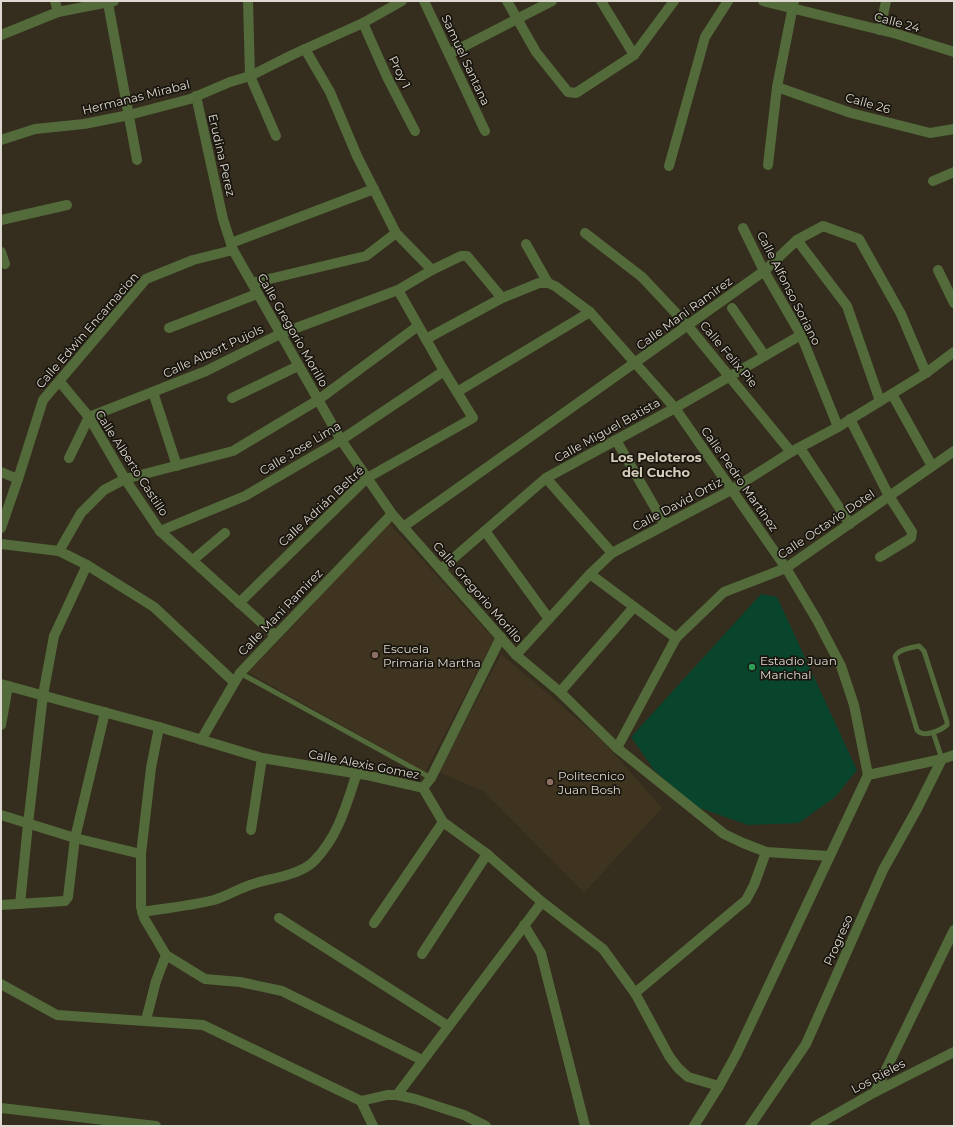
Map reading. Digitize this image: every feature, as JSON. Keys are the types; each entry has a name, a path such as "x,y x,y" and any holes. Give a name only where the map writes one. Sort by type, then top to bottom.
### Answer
{"street":[{"path":"55,1 58,12"},
{"path":"248,1 250,76 276,136"},
{"name":"Hermanas Mirabal","path":"1,140 35,129 84,124 129,115 196,96 230,82 250,76 363,23 402,1"},
{"name":"Samuel Santana","path":"424,1 485,131"},
{"path":"507,1 516,20 536,52 568,92 571,93 576,93 634,55 674,1"},
{"path":"449,54 552,1"},
{"path":"600,1 634,55"},
{"path":"669,166 705,37 728,1"},
{"name":"Calle 24","path":"763,1 794,5 954,52"},
{"path":"880,30 886,1"},
{"path":"1,36 58,12 111,2 136,160"},
{"path":"768,165 777,87 794,5"},
{"name":"Proy 1","path":"363,23 387,77 415,131"},
{"path":"305,49 330,92 342,122 396,233 432,270"},
{"name":"Calle 26","path":"777,87 851,112 930,133 954,129"},
{"name":"Erudina Perez","path":"196,96 223,219"},
{"path":"933,181 954,172"},
{"name":"Calle Edwin Encarnacion","path":"1,528 43,400 60,382 146,279 374,189"},
{"path":"1,220 68,206"},
{"name":"Calle Gregorio Morillo","path":"223,219 232,246 257,294 341,440 392,514 516,655 560,692 617,748 724,834 766,852 829,856"},
{"name":"Calle Mani Ramirez","path":"404,527 764,272 797,240 823,226 859,239 901,314 926,373"},
{"name":"Calle Alfonso Soriano","path":"743,228 764,272 801,335 838,427"},
{"path":"252,283 366,256 396,233"},
{"name":"Calle Felix Pie","path":"585,233 642,277 688,326 796,450 850,524"},
{"path":"797,240 847,306 880,401"},
{"path":"426,339 502,298 539,283 548,283 526,244"},
{"path":"1,252 5,264"},
{"name":"Calle Albert Pujols","path":"89,417 206,371 280,334 398,290 432,270 461,256 467,256 502,298"},
{"path":"938,270 953,297"},
{"name":"Calle Pedro Martinez","path":"548,283 556,286 590,312 675,408 786,568 817,620 840,666 854,705 868,775"},
{"path":"398,290 457,392 590,312"},
{"path":"169,328 257,294"},
{"path":"732,308 765,356"},
{"path":"59,551 81,513 104,490 125,479 234,451 318,400 418,326"},
{"name":"Calle Miguel Batista","path":"441,569 546,478 675,408 801,335"},
{"name":"Calle David Ortiz","path":"516,655 590,574 612,553 731,490 796,450 850,420 926,373 954,352"},
{"path":"232,398 298,366"},
{"name":"Calle Jose Lima","path":"160,531 245,496 341,440 444,371"},
{"name":"Calle Alberto Castillo","path":"60,382 89,417 125,479 160,531 275,635"},
{"path":"154,392 176,466"},
{"name":"Calle Adrián Beltré","path":"239,603 367,478 473,418 457,392"},
{"path":"892,394 932,466"},
{"path":"69,458 89,417"},
{"path":"850,420 889,496 912,532 911,538 880,557"},
{"path":"616,440 665,525"},
{"name":"Calle Octavio Dotel","path":"617,748 676,638 724,592 786,568 954,451"},
{"path":"1,472 18,479"},
{"path":"546,478 612,553"},
{"name":"Calle Mani Ramirez","path":"201,740 240,673 392,514"},
{"path":"485,531 549,619"},
{"path":"193,560 225,533"},
{"path":"1,544 59,551 87,565 154,607 234,682"},
{"path":"20,904 42,695 54,636 87,565"},
{"path":"590,574 676,638"},
{"path":"560,692 634,607"},
{"path":"423,788 431,778 501,637"},
{"path":"1,725 5,685"},
{"name":"Calle Alexis Gomez","path":"5,685 160,727 262,758 356,773 423,788 443,822 487,854 542,902 603,949 635,993 669,1056 678,1068 688,1077 719,1086"},
{"path":"1,905 65,902 68,897 75,838 105,712"},
{"path":"160,727 151,768 141,854 142,912 166,955 205,979 240,982 282,991 422,1060"},
{"path":"694,1126 719,1086 737,1053 868,775 954,755"},
{"path":"251,830 262,758"},
{"name":"Progreso","path":"750,1126 806,1044 883,870 917,809 942,758"},
{"path":"142,912 215,900 252,884 279,878 304,868 314,862 324,850 339,826 356,773"},
{"path":"1,815 75,838 141,854"},
{"path":"374,923 443,822"},
{"path":"635,993 746,900 754,885 766,852"},
{"path":"422,954 487,854"},
{"path":"397,1095 542,902"},
{"path":"279,918 448,1026"},
{"path":"524,925 542,953 585,1126"},
{"path":"875,1092 954,930"},
{"path":"146,1020 156,981 166,955"},
{"path":"1,984 57,1015 68,1017 146,1020 202,1025 210,1028 361,1101 373,1126"},
{"name":"Los Rieles","path":"814,1126 875,1092 954,1052"},
{"path":"361,1101 387,1095 397,1095 415,1099 464,1115 486,1126"},
{"path":"1,1108 156,1126"}],"lane":[{"path":"919,646 924,651 947,722 947,726 933,732 923,734 919,733 917,730 895,657 897,653 919,646"},
{"path":"240,673 431,778"},
{"path":"933,732 942,758"}],"shaded area":[{"name":"Escuela Primaria Martha","path":"386,520 494,639 425,772 248,672 299,620"},
{"name":"Politecnico Juan Bosh","path":"501,654 604,742 662,808 584,893 483,791 439,772"}],"green space":[{"name":"Estadio Juan Marichal","path":"761,594 777,597 857,770 835,797 799,823 748,825 694,806 654,770 631,737"}],"place":[{"name":"Escuela Primaria Martha","path":"375,655"},
{"name":"Estadio Juan Marichal","path":"752,667"},
{"name":"Politecnico Juan Bosh","path":"550,782"}],"district":[{"name":"Los Peloteros del Cucho","path":"656,464"}]}
